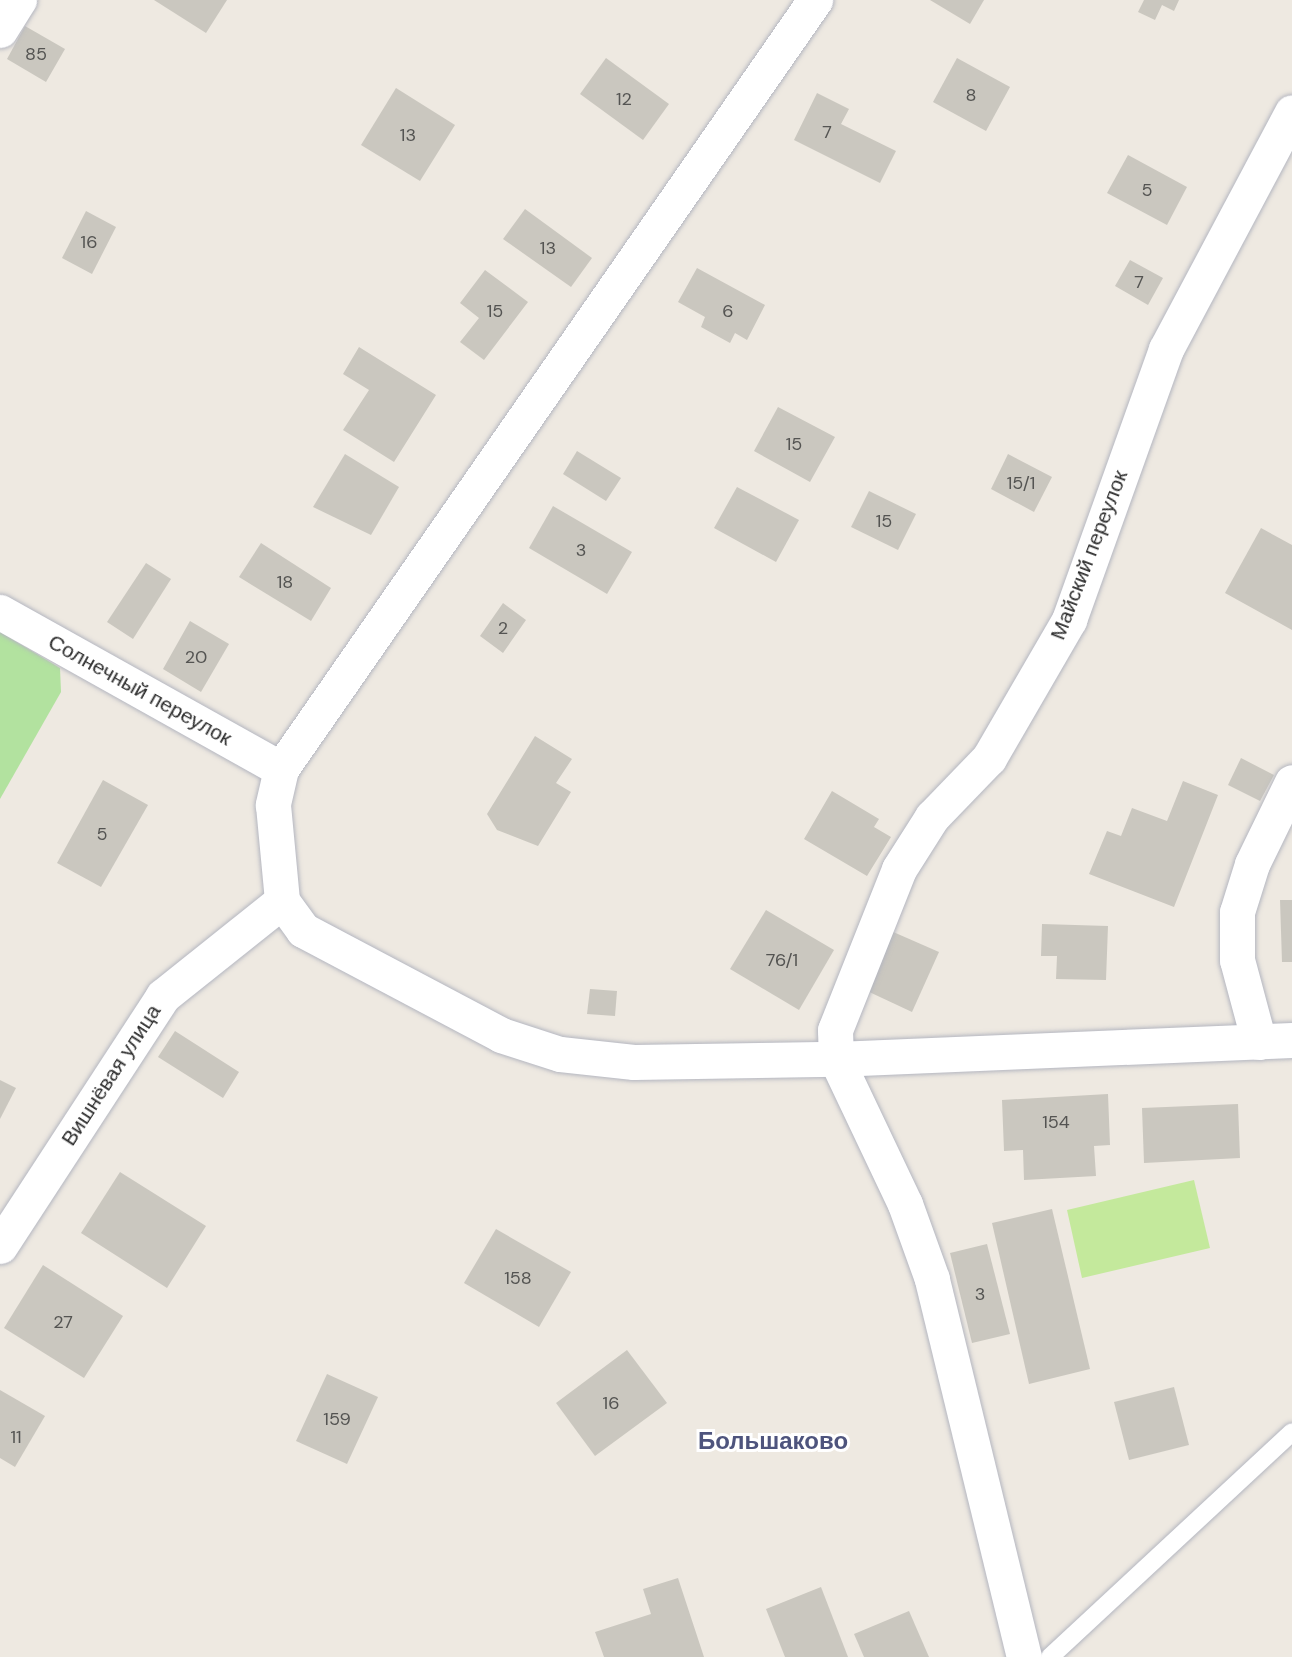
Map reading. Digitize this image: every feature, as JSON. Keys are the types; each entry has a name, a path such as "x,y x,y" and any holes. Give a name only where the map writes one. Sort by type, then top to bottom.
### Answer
{"street":[{"path":"0,30 19,0"},
{"path":"816,0 281,769 273,805 282,901 303,930 501,1035 560,1054 634,1062 836,1059 1276,1041 1237,960 1237,912 1252,864 1292,782"},
{"name":"Майский переулок","path":"836,1059 844,995 899,869 932,817 989,758 1024,706 1069,620 1166,349 1292,112"},
{"name":"Солнечный переулок","path":"0,612 281,769"},
{"name":"Вишнёвая улица","path":"0,1246 163,996 282,901"},
{"path":"836,1059 905,1204 932,1279 1024,1657"}],"lane":[{"path":"1050,1657 1292,1432"}],"green space":[{"path":"0,632 60,668 61,692 0,799"},
{"path":"1194,1180 1210,1248 1082,1278 1067,1210"}],"building":[{"path":"154,0 227,0 206,33"},
{"path":"930,0 984,0 970,24"},
{"path":"1144,0 1179,0 1174,11 1162,5 1155,20 1138,12"},
{"path":"25,26 65,49 46,82 7,59"},
{"path":"606,58 669,104 643,140 580,94"},
{"path":"957,58 1010,87 986,131 933,102"},
{"path":"396,88 455,125 420,181 361,145"},
{"path":"817,93 849,109 841,124 896,151 880,183 794,140"},
{"path":"1128,155 1187,187 1167,225 1107,193"},
{"path":"525,209 592,258 571,287 503,239"},
{"path":"86,211 116,227 92,274 62,258"},
{"path":"1130,260 1163,278 1148,305 1115,286"},
{"path":"697,268 765,305 747,340 735,333 730,343 701,327 705,317 678,302"},
{"path":"485,270 528,302 484,360 460,342 479,318 460,303"},
{"path":"359,347 436,395 394,462 343,430 369,390 343,374"},
{"path":"778,407 835,437 810,482 754,451"},
{"path":"577,451 621,478 606,501 563,474"},
{"path":"345,454 399,487 371,535 313,507"},
{"path":"1008,454 1052,477 1034,512 991,489"},
{"path":"737,487 799,520 776,562 714,528"},
{"path":"869,491 916,514 898,550 851,527"},
{"path":"553,506 632,552 607,594 529,548"},
{"path":"1261,528 1292,545 1292,630 1225,593"},
{"path":"261,543 331,588 311,621 239,577"},
{"path":"146,563 171,579 133,639 107,622"},
{"path":"503,603 526,620 503,653 480,636"},
{"path":"190,621 229,644 201,692 163,669"},
{"path":"535,736 572,759 556,783 571,792 538,846 497,830 487,814"},
{"path":"1241,758 1274,775 1260,801 1228,785"},
{"path":"103,780 148,805 101,887 57,863"},
{"path":"1183,781 1218,795 1174,907 1089,874 1107,831 1121,836 1132,808 1167,821"},
{"path":"832,791 879,819 874,827 891,837 867,876 804,839"},
{"path":"1280,900 1292,900 1292,962 1282,962"},
{"path":"766,910 834,950 799,1010 730,969"},
{"path":"1042,924 1108,926 1106,980 1056,979 1057,956 1041,956"},
{"path":"891,931 939,952 912,1012 865,990"},
{"path":"590,989 617,991 615,1016 587,1014"},
{"path":"175,1031 239,1072 223,1098 158,1057"},
{"path":"0,1080 16,1088 0,1119"},
{"path":"1108,1094 1110,1145 1094,1146 1096,1176 1024,1180 1023,1150 1004,1151 1002,1100"},
{"path":"1238,1104 1240,1158 1144,1163 1142,1108"},
{"path":"120,1172 206,1226 167,1288 81,1233"},
{"path":"1052,1209 1090,1369 1029,1384 992,1223"},
{"path":"496,1229 571,1272 539,1327 464,1283"},
{"path":"987,1244 1010,1334 972,1343 950,1253"},
{"path":"43,1265 123,1316 84,1378 4,1328"},
{"path":"627,1350 667,1403 595,1456 556,1403"},
{"path":"327,1374 378,1397 347,1464 296,1441"},
{"path":"1174,1387 1189,1445 1129,1460 1114,1402"},
{"path":"0,1390 45,1416 15,1467 0,1458"},
{"path":"678,1578 704,1657 604,1657 595,1632 651,1614 643,1589"},
{"path":"821,1587 848,1657 785,1657 766,1609"},
{"path":"909,1611 929,1657 864,1657 854,1634"}],"district":[{"name":"Большаково","path":"773,1441"}]}
